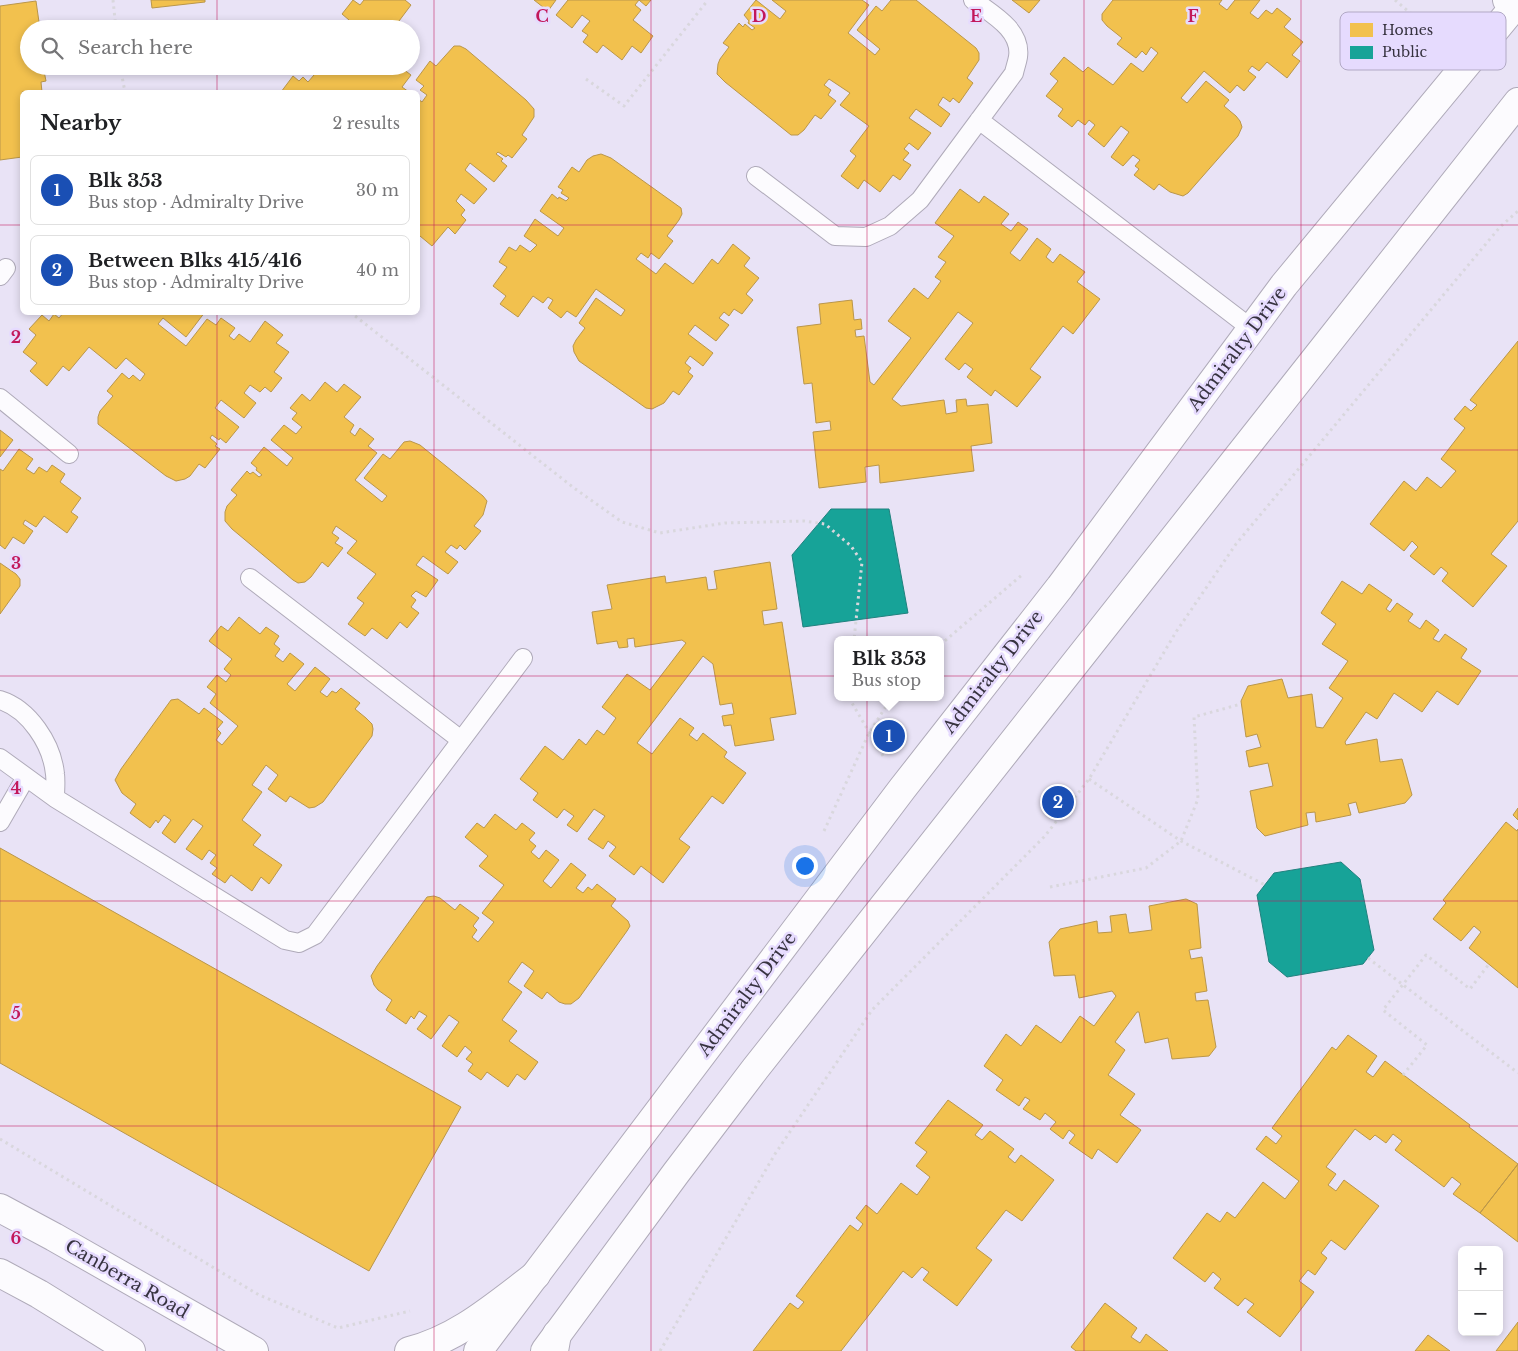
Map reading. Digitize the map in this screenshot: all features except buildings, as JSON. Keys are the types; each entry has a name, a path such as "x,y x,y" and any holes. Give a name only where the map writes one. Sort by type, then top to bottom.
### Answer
{"street":[{"name":"Admiralty Drive","path":"1506,14 1514,4"},
{"name":"Admiralty Drive","path":"478,1351 902,789 1060,587 1284,285 1460,70"},
{"path":"552,1345 676,1173 755,1069 1518,102"},
{"name":"Canberra Road","path":"0,1208 254,1351"},
{"path":"0,1274 39,1294 131,1351"},
{"path":"408,1351 426,1347 470,1325 536,1275"}],"lane":[{"path":"756,176 835,236 866,237 890,226 920,200 1014,73 1018,56 1017,40 1006,25 973,0"},
{"path":"978,120 1252,329"},
{"path":"0,398 69,454"},
{"path":"250,578 462,740"},
{"path":"0,758 55,798 285,940 298,943 315,935 523,658"},
{"path":"0,700 10,703 34,725 49,750 55,774 55,798"},
{"path":"0,822 26,777"}],"path":[{"path":"113,0 115,20"},
{"path":"586,79 624,106 708,0"},
{"path":"1395,0 1409,12"},
{"path":"122,75 125,90"},
{"path":"660,1351 774,1154 872,1010 1046,836 1089,779 1176,632 1236,544 1500,227 1518,211"},
{"path":"354,315 574,488 622,522 660,533 725,523 804,521 825,524 851,546 862,562 854,636"},
{"path":"852,701 902,789"},
{"path":"1050,887 1146,868 1181,841 1198,799 1194,717 1241,704"},
{"path":"1089,779 1181,841 1265,885"},
{"path":"1403,1075 1427,1045 1383,1010 1403,984 1426,955 1470,988 1489,964"},
{"path":"1368,958 1518,1073"},
{"path":"0,1139 259,1295 338,1328 413,1311"}],"place":[{"name":"Blk 353","path":"889,736"},
{"name":"Between Blks 415/416","path":"1058,802"}]}
